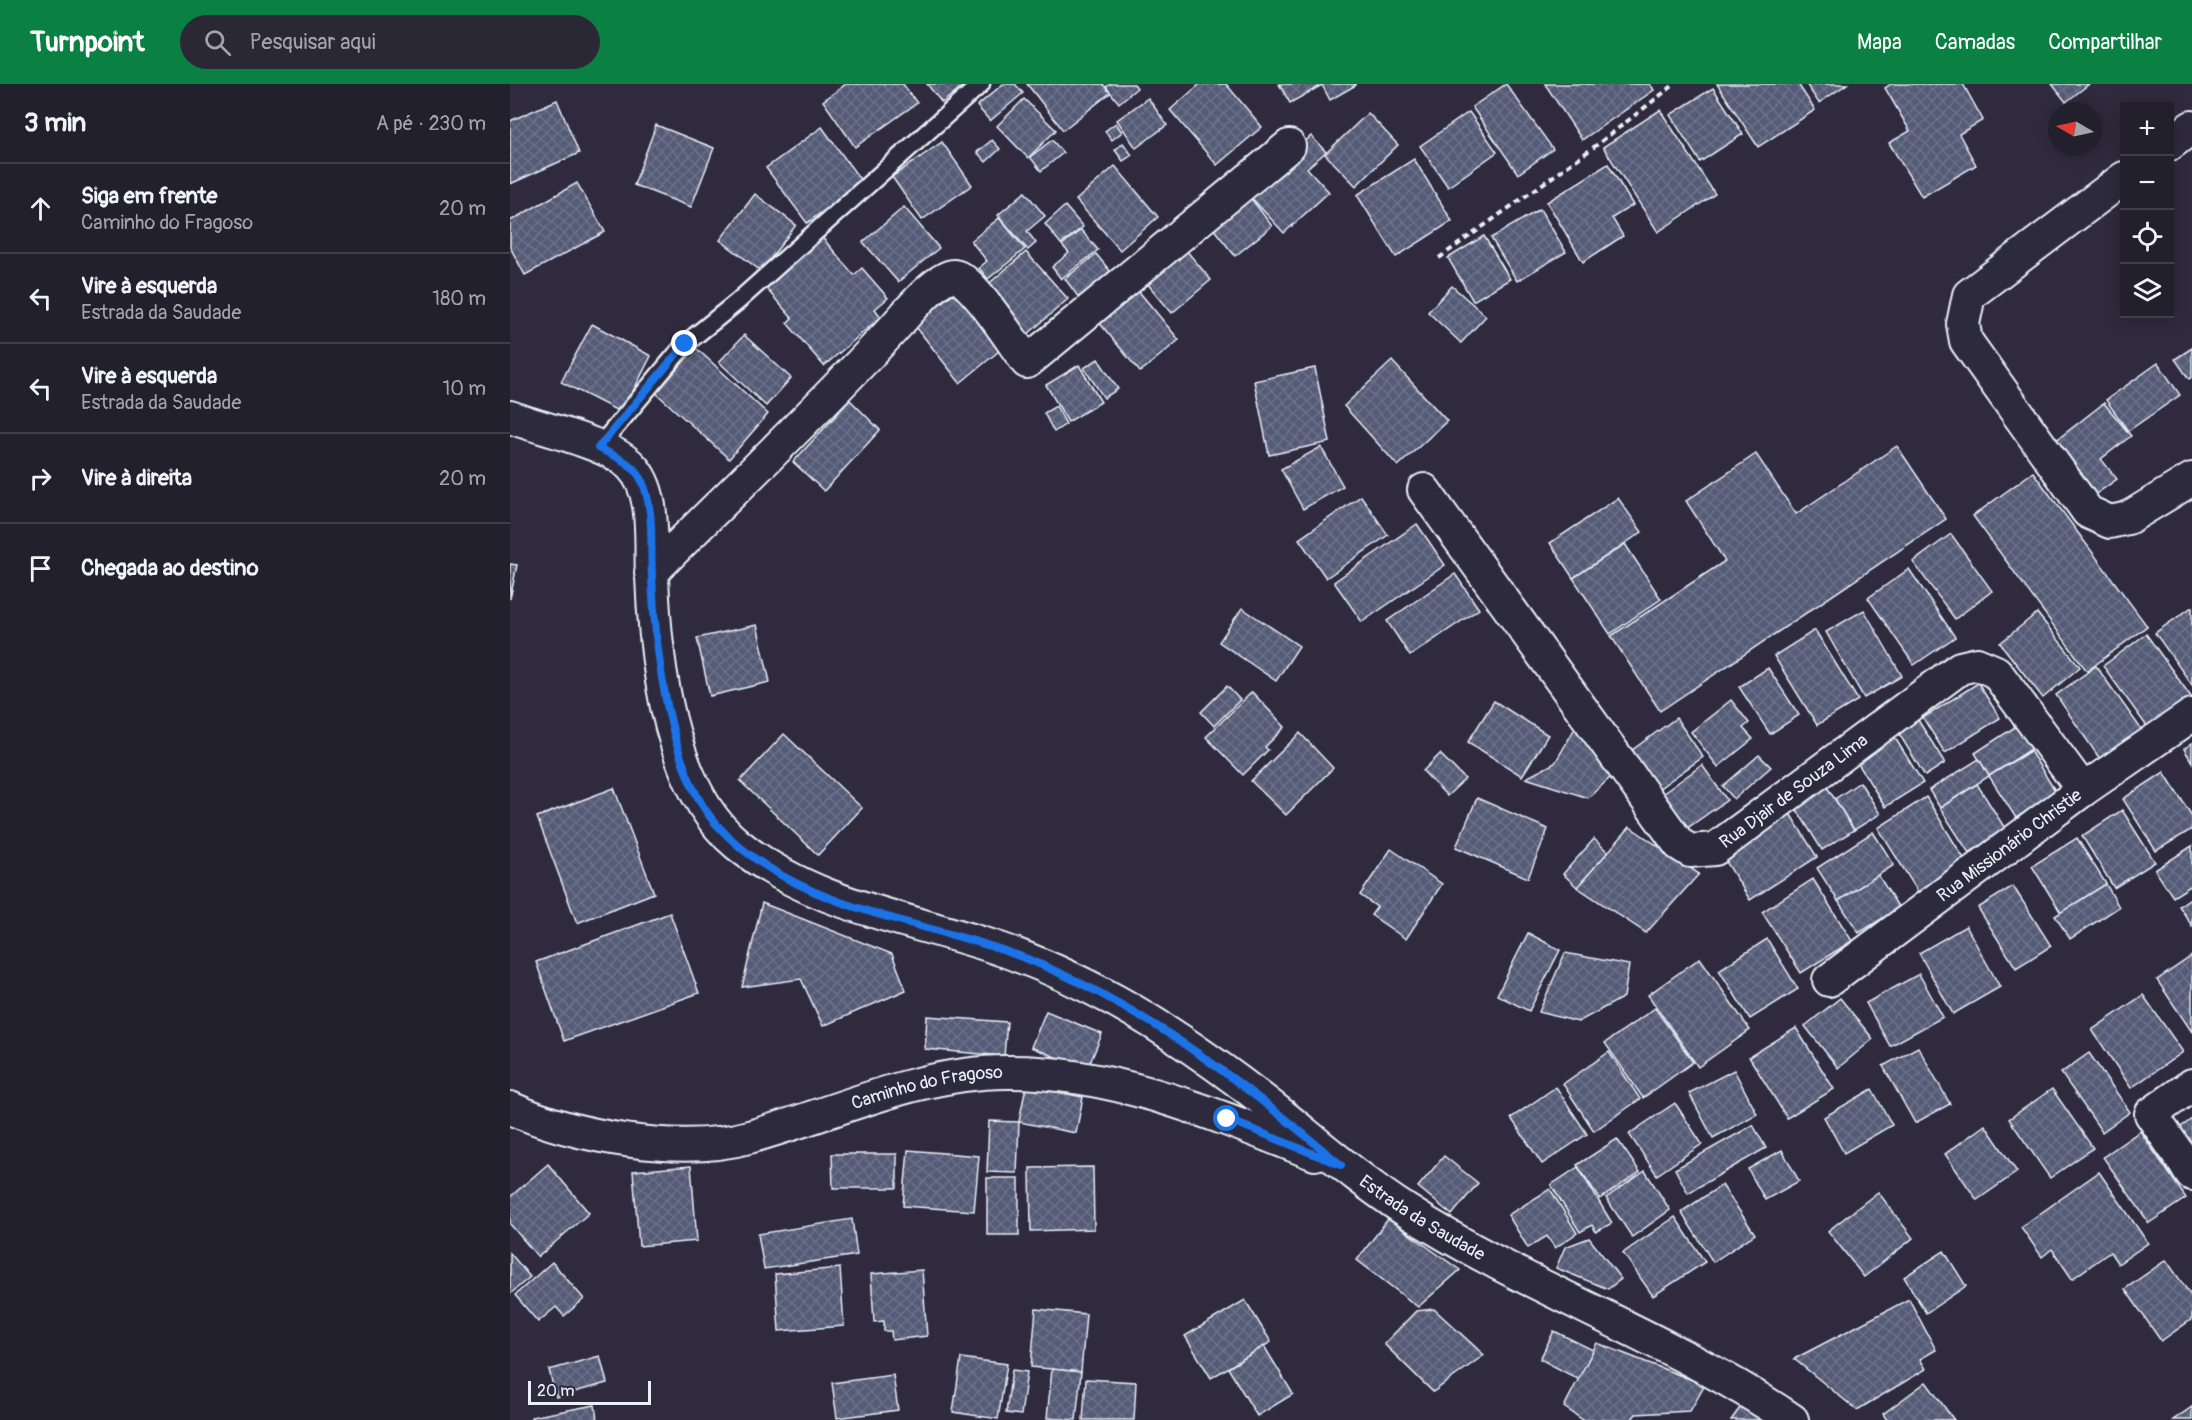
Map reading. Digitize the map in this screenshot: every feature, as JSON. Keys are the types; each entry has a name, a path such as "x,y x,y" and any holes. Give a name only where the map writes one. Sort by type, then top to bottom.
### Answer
{"street":[{"path":"2174,140 2192,127"},
{"path":"651,573 836,389 921,296 948,278 961,278 974,289 1027,362 1289,146"},
{"path":"2120,181 1969,295 1963,324 1966,341 2088,512 2110,522 2128,518 2192,478"},
{"name":"Estrada da Saudade","path":"517,422 598,448 629,464 642,480 648,506 651,573 661,665 681,757 703,805 717,825 737,844 790,879 853,906 989,945 1044,965 1116,1001 1195,1050 1281,1114 1341,1165 1405,1210 1458,1242 1746,1389 1792,1420"},
{"name":"Rua Djair de Souza Lima","path":"1424,490 1679,844 1690,851 1715,849 1960,669 1977,664 1996,672 2084,790"},
{"name":"Rua Missionário Christie","path":"1829,980 2084,790 2192,715"},
{"name":"Caminho do Fragoso","path":"510,1108 587,1133 640,1142 694,1145 746,1138 914,1084 1006,1072 1071,1076 1135,1090 1227,1119 1341,1165"},
{"path":"2192,1085 2151,1114 2192,1174"}],"lane":[{"path":"598,448 685,344 737,302 981,84"}],"path":[{"path":"1439,258 1594,147 1676,84"}],"building":[{"path":"846,84 903,84 917,103 855,147 823,101"},
{"path":"927,84 965,84 942,103"},
{"path":"1003,84 1015,84 1023,93 990,121 977,106"},
{"path":"1027,84 1103,84 1110,93 1063,130"},
{"path":"1110,84 1134,84 1137,88 1119,103 1106,87"},
{"path":"1200,84 1226,84 1262,127 1217,165 1170,110"},
{"path":"1279,84 1356,85 1330,100 1322,85 1290,103"},
{"path":"1506,84 1553,149 1518,174 1472,107"},
{"path":"1545,84 1650,84 1654,90 1582,140"},
{"path":"1717,84 1798,84 1815,110 1758,147"},
{"path":"1806,84 1847,84 1819,103"},
{"path":"1891,84 1963,84 1983,120 1959,134 1976,165 1922,197 1889,143 1910,131 1885,88"},
{"path":"2052,84 2089,84 2066,102"},
{"path":"1713,88 1743,134 1700,162 1670,115"},
{"path":"1148,98 1167,125 1136,148 1117,120"},
{"path":"1024,99 1056,130 1028,158 997,126"},
{"path":"557,100 579,153 510,184 510,121"},
{"path":"1660,110 1715,194 1658,232 1603,147"},
{"path":"1469,112 1497,152 1448,187 1420,146"},
{"path":"1368,113 1398,145 1356,186 1325,154"},
{"path":"1116,123 1122,132 1112,140 1105,131"},
{"path":"656,125 714,148 691,207 634,185"},
{"path":"822,127 862,182 807,223 766,168"},
{"path":"1311,136 1326,152 1307,168 1329,192 1284,233 1248,194"},
{"path":"992,140 1000,149 986,162 977,152"},
{"path":"1052,140 1063,153 1041,171 1030,157"},
{"path":"942,142 972,185 922,220 892,177"},
{"path":"1123,143 1132,155 1123,161 1115,150"},
{"path":"1414,159 1452,221 1396,257 1357,195"},
{"path":"1608,164 1633,205 1612,218 1623,236 1583,262 1547,202"},
{"path":"1115,166 1158,217 1120,250 1076,200"},
{"path":"577,183 605,232 525,275 510,247 510,221"},
{"path":"1025,192 1045,216 1027,231 1036,243 1028,250 998,215"},
{"path":"1247,193 1272,226 1235,256 1209,223"},
{"path":"755,194 796,225 761,271 720,240"},
{"path":"1065,206 1083,227 1061,244 1045,224"},
{"path":"904,207 939,248 898,282 863,242"},
{"path":"1540,209 1566,252 1517,281 1491,238"},
{"path":"999,218 1025,249 988,279 979,268 987,261 971,241"},
{"path":"1081,230 1098,250 1061,279 1052,267 1069,253 1062,245"},
{"path":"821,236 854,275 862,268 888,298 875,309 881,317 824,366 787,323 792,318 764,286"},
{"path":"1484,236 1510,279 1473,301 1448,258"},
{"path":"1180,243 1211,280 1172,313 1141,276"},
{"path":"1026,252 1068,299 1028,334 986,286"},
{"path":"1096,254 1114,276 1082,302 1065,279"},
{"path":"1452,286 1486,316 1461,343 1428,312"},
{"path":"958,287 1004,347 960,383 913,323"},
{"path":"1136,288 1179,340 1140,372 1098,321"},
{"path":"592,324 651,356 622,413 561,382"},
{"path":"744,335 791,378 766,406 719,362"},
{"path":"696,348 768,414 729,459 656,393"},
{"path":"2192,348 2192,377 2189,379 2175,359"},
{"path":"1098,359 1118,389 1104,398 1084,368"},
{"path":"1392,361 1447,421 1398,466 1344,406"},
{"path":"2158,363 2180,395 2128,431 2106,400"},
{"path":"1079,365 1101,402 1068,422 1046,385"},
{"path":"1315,368 1330,442 1269,455 1254,381"},
{"path":"850,400 880,430 824,491 793,462"},
{"path":"2104,403 2131,436 2101,459 2117,479 2089,499 2049,446"},
{"path":"1056,406 1066,424 1054,432 1044,413"},
{"path":"1897,446 1946,519 1660,711 1611,636 1725,561 1686,501 1756,454 1796,514"},
{"path":"1321,447 1343,486 1303,509 1281,469"},
{"path":"2033,472 2147,626 2087,671 1973,516"},
{"path":"1361,496 1388,535 1326,578 1299,539"},
{"path":"1618,498 1642,532 1573,578 1550,543"},
{"path":"1417,524 1445,565 1362,622 1334,582"},
{"path":"1951,534 1992,591 1955,619 1913,562"},
{"path":"1625,544 1661,599 1610,634 1573,578"},
{"path":"510,564 517,565 510,599"},
{"path":"1909,569 1955,637 1914,665 1868,598"},
{"path":"1455,574 1479,609 1410,656 1387,621"},
{"path":"2192,607 2192,685 2155,633"},
{"path":"1242,608 1299,646 1276,681 1219,642"},
{"path":"1864,610 1902,676 1864,698 1826,632"},
{"path":"2037,613 2080,667 2043,698 2000,643"},
{"path":"757,625 770,682 710,696 697,638"},
{"path":"1815,630 1858,700 1817,725 1774,656"},
{"path":"2146,634 2192,698 2192,703 2151,732 2103,666"},
{"path":"2096,666 2144,733 2102,762 2056,695"},
{"path":"1768,668 1799,715 1770,734 1739,687"},
{"path":"1978,683 2000,718 1945,753 1923,718"},
{"path":"1227,686 1240,700 1214,726 1201,712"},
{"path":"1252,692 1285,727 1265,747 1268,750 1243,775 1206,737"},
{"path":"1731,700 1749,723 1743,728 1753,739 1718,767 1691,732"},
{"path":"1494,701 1548,735 1522,776 1468,742"},
{"path":"1676,718 1703,757 1651,794 1624,756"},
{"path":"1918,720 1945,763 1925,776 1898,732"},
{"path":"1579,721 1613,775 1588,798 1526,778 1555,763"},
{"path":"2018,725 2033,748 1989,776 1975,753"},
{"path":"1300,733 1333,768 1286,815 1251,781"},
{"path":"1892,733 1923,783 1885,807 1854,757"},
{"path":"784,734 862,808 818,855 740,781"},
{"path":"2192,743 2192,762 2184,749"},
{"path":"2030,751 2056,792 2016,818 1989,776"},
{"path":"1440,754 1465,779 1447,796 1423,771"},
{"path":"1759,755 1771,767 1734,799 1723,786"},
{"path":"1979,759 1989,776 1940,808 1929,790"},
{"path":"1702,765 1727,800 1686,829 1658,797"},
{"path":"2164,772 2192,816 2192,829 2156,851 2123,799"},
{"path":"1824,782 1854,830 1822,850 1792,802"},
{"path":"1860,782 1880,814 1854,830 1835,799"},
{"path":"1977,784 2006,830 1969,853 1940,808"},
{"path":"614,788 654,893 577,923 537,817"},
{"path":"1926,797 1968,865 1920,895 1878,828"},
{"path":"1477,798 1548,829 1528,878 1456,847"},
{"path":"2122,810 2155,862 2114,888 2082,836"},
{"path":"1789,812 1817,857 1750,900 1722,855"},
{"path":"1630,827 1699,874 1646,933 1577,887"},
{"path":"1873,832 1894,865 1838,901 1817,868"},
{"path":"2077,838 2106,884 2061,913 2032,866"},
{"path":"1594,839 1608,852 1577,887 1563,874"},
{"path":"2192,846 2192,885 2173,897 2155,870"},
{"path":"1391,849 1442,884 1406,939 1371,915 1377,907 1360,895"},
{"path":"1878,875 1899,908 1859,933 1838,901"},
{"path":"1813,879 1852,941 1801,973 1762,912"},
{"path":"2106,884 2119,907 2070,939 2055,916"},
{"path":"2013,886 2051,946 2016,968 1978,908"},
{"path":"2192,897 2192,926 2179,906"},
{"path":"762,903 892,954 906,990 823,1026 801,979 742,987"},
{"path":"670,913 699,993 564,1041 536,962"},
{"path":"1966,926 2000,987 1953,1014 1919,953"},
{"path":"1528,933 1560,950 1529,1011 1497,995"},
{"path":"1767,939 1798,989 1750,1019 1719,970"},
{"path":"1565,953 1629,965 1624,997 1578,1022 1539,1012"},
{"path":"2192,956 2192,1032 2157,980"},
{"path":"1700,958 1750,1030 1698,1067 1648,995"},
{"path":"1919,974 1943,1017 1890,1046 1866,1003"},
{"path":"2143,995 2183,1052 2131,1088 2092,1030"},
{"path":"1840,998 1873,1039 1838,1068 1805,1026"},
{"path":"1655,1008 1693,1062 1643,1098 1605,1043"},
{"path":"1046,1011 1102,1034 1087,1070 1031,1047"},
{"path":"927,1016 1007,1022 1004,1056 925,1049"},
{"path":"1796,1028 1834,1089 1787,1118 1749,1057"},
{"path":"1918,1047 1950,1104 1915,1123 1883,1066"},
{"path":"1609,1052 1640,1099 1594,1131 1563,1084"},
{"path":"2089,1053 2130,1112 2102,1132 2061,1073"},
{"path":"1734,1070 1757,1114 1713,1138 1689,1093"},
{"path":"1026,1086 1083,1097 1076,1133 1019,1122"},
{"path":"1556,1087 1587,1134 1542,1164 1511,1118"},
{"path":"1872,1089 1892,1125 1844,1153 1824,1117"},
{"path":"2052,1089 2093,1148 2050,1178 2009,1119"},
{"path":"1675,1103 1702,1144 1657,1175 1629,1134"},
{"path":"2192,1119 2192,1151 2177,1130"},
{"path":"989,1121 1019,1122 1017,1173 987,1172"},
{"path":"1753,1125 1766,1148 1688,1193 1675,1169"},
{"path":"1985,1125 2017,1172 1977,1200 1945,1154"},
{"path":"2140,1131 2186,1198 2149,1223 2103,1157"},
{"path":"1617,1139 1640,1172 1600,1199 1577,1165"},
{"path":"908,1150 979,1156 974,1211 903,1206"},
{"path":"1782,1150 1799,1181 1765,1200 1748,1169"},
{"path":"832,1154 897,1154 897,1188 833,1188"},
{"path":"1444,1156 1478,1183 1452,1215 1418,1187"},
{"path":"548,1164 589,1213 538,1257 510,1224 510,1197"},
{"path":"691,1166 697,1241 639,1246 633,1171"},
{"path":"1093,1167 1094,1229 1031,1231 1030,1168"},
{"path":"1578,1167 1612,1223 1596,1232 1592,1225 1580,1232 1551,1185"},
{"path":"1645,1171 1670,1210 1632,1237 1606,1198"},
{"path":"2099,1172 2148,1243 2118,1264 2110,1252 2072,1279 2052,1249 2042,1257 2021,1227"},
{"path":"987,1178 1019,1178 1019,1235 987,1235"},
{"path":"1722,1185 1755,1234 1713,1262 1681,1212"},
{"path":"1550,1189 1577,1233 1555,1248 1547,1236 1528,1248 1508,1215"},
{"path":"1878,1192 1913,1238 1864,1277 1828,1231"},
{"path":"1675,1217 1705,1262 1653,1296 1623,1253"},
{"path":"852,1219 857,1255 764,1269 758,1234"},
{"path":"1388,1219 1460,1270 1418,1307 1357,1260"},
{"path":"1589,1238 1621,1279 1608,1289 1556,1268 1565,1247"},
{"path":"1944,1251 1966,1286 1926,1313 1904,1277"},
{"path":"510,1253 530,1277 510,1294"},
{"path":"2166,1260 2192,1297 2192,1319 2161,1341 2125,1289"},
{"path":"552,1262 584,1299 564,1316 556,1307 538,1322 515,1295"},
{"path":"840,1268 844,1326 779,1331 775,1274"},
{"path":"922,1270 927,1336 892,1340 891,1331 884,1331 884,1321 874,1322 871,1274"},
{"path":"1909,1299 1936,1350 1920,1359 1926,1369 1857,1410 1794,1359"},
{"path":"1245,1300 1271,1342 1211,1378 1185,1336"},
{"path":"1036,1309 1086,1314 1081,1372 1031,1367"},
{"path":"1434,1309 1484,1355 1433,1392 1384,1344 1416,1311"},
{"path":"1554,1331 1595,1351 1580,1380 1540,1359"},
{"path":"1597,1343 1705,1385 1690,1411 1636,1414 1631,1420 1583,1420 1564,1407"},
{"path":"1264,1346 1293,1394 1257,1416 1228,1368"},
{"path":"600,1356 607,1383 556,1397 549,1370"},
{"path":"961,1358 1007,1364 998,1419 953,1412"},
{"path":"1052,1369 1081,1372 1076,1420 1047,1418"},
{"path":"1012,1370 1027,1372 1021,1415 1006,1413"},
{"path":"893,1375 898,1410 837,1418 832,1383"},
{"path":"1086,1379 1136,1382 1134,1420 1083,1420"},
{"path":"1926,1382 1954,1420 1887,1420 1883,1414"},
{"path":"1745,1401 1770,1420 1731,1420"},
{"path":"595,1405 597,1420 532,1420 531,1417"},
{"path":"2192,1407 2192,1420 2173,1420"}],"route":[{"path":"685,344 598,448 629,464 642,480 651,535 653,598 670,715 681,757 703,805 717,825 737,844 790,879 853,906 989,945 1044,965 1116,1001 1195,1050 1281,1114 1341,1165 1227,1119"}]}
